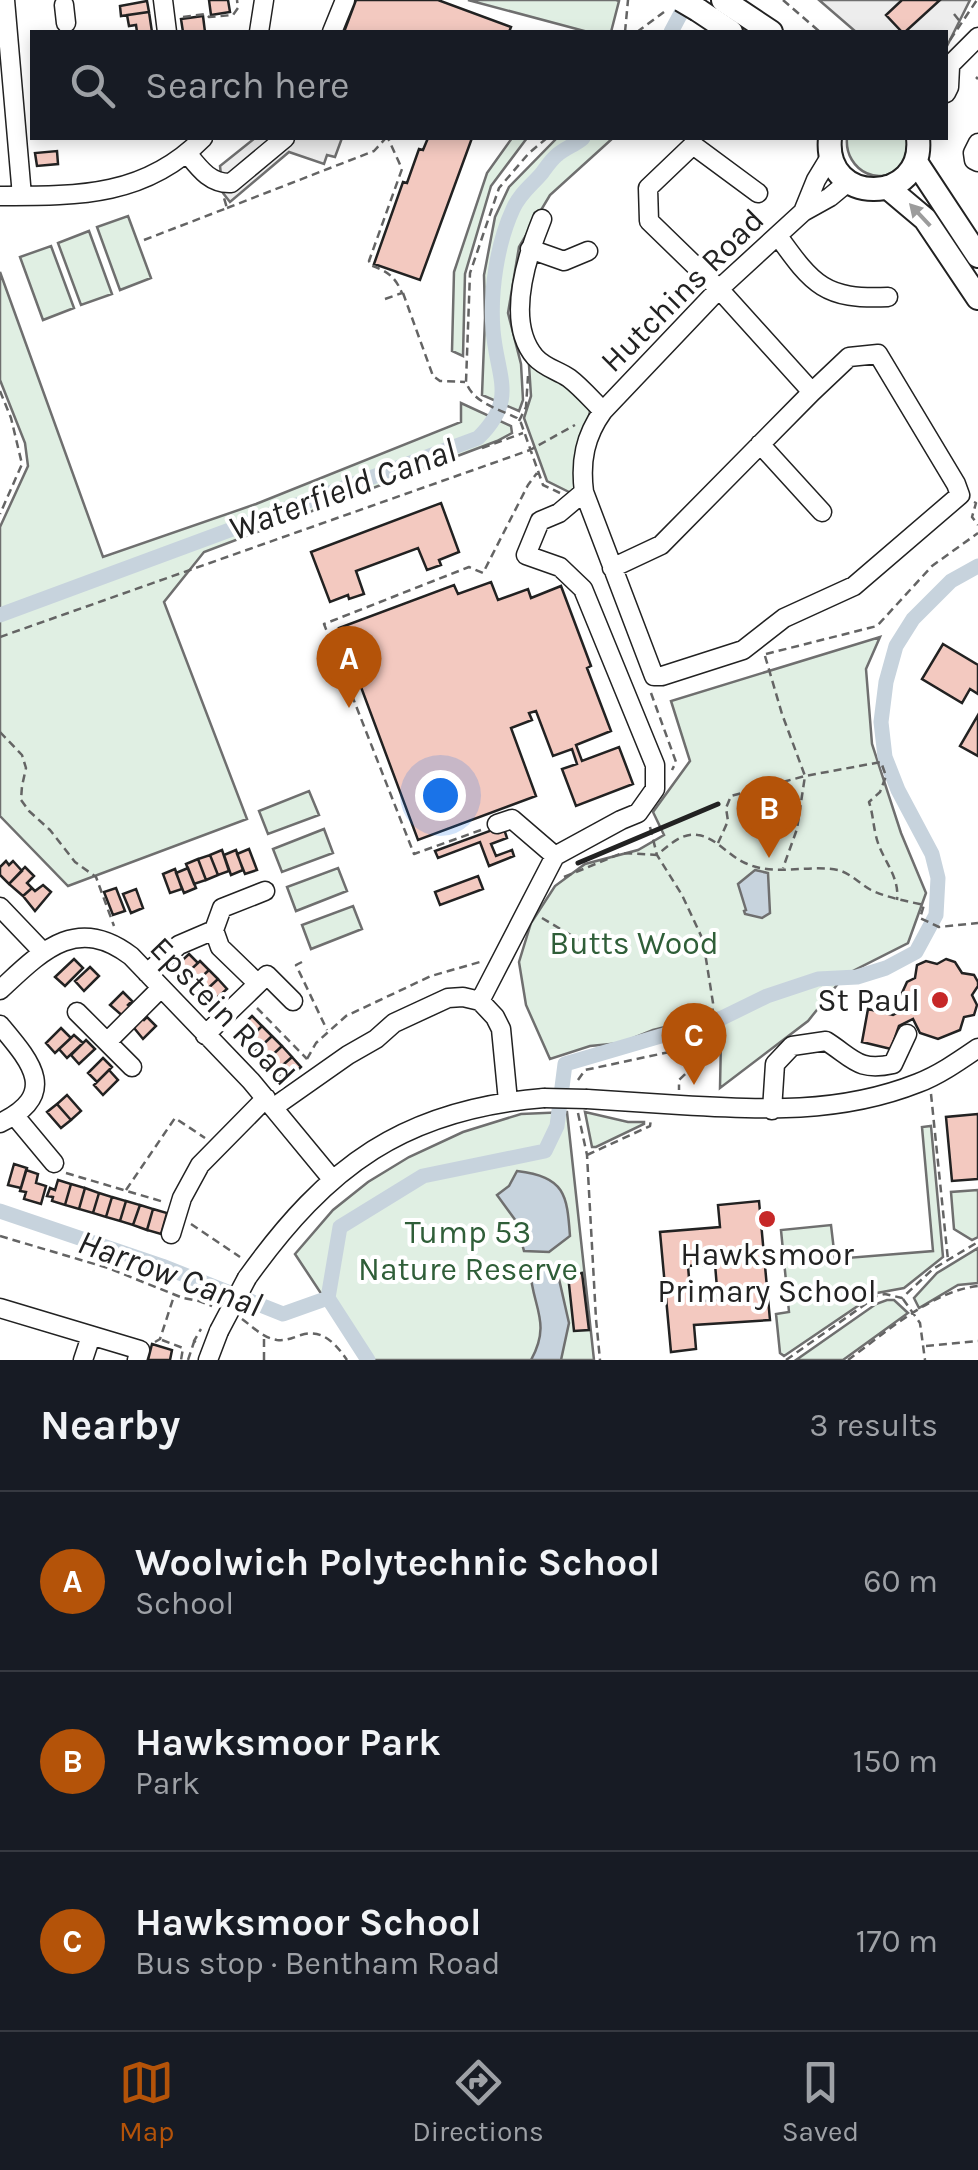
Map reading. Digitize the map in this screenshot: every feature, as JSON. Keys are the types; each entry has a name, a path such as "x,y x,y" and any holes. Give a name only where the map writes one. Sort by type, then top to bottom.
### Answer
{"main road":[{"path":"723,0 769,30"},
{"path":"682,6 728,30"},
{"path":"830,147 837,172 862,189 899,183 918,144"},
{"path":"918,144 978,256"},
{"path":"887,187 925,219 978,298"}],"street":[{"path":"5,0 22,196"},
{"path":"162,0 164,29"},
{"path":"259,30 264,0"},
{"path":"333,30 346,0"},
{"path":"948,68 974,34"},
{"path":"0,196 64,196 117,189 187,153 201,140"},
{"path":"187,153 202,172 220,182 231,182 283,140"},
{"path":"612,568 661,546 812,392 650,221 648,188 688,141 758,192"},
{"path":"978,143 972,153 978,162"},
{"name":"Hutchins Road","path":"803,212 830,147"},
{"name":"Hutchins Road","path":"812,392 849,357 878,354 960,495 854,586 784,618 743,650 654,676 584,492 584,448 589,433 603,411 718,289 803,212 848,182"},
{"path":"540,361 526,340 521,306 524,272 542,220"},
{"path":"778,236 809,278 827,290 864,298 888,297"},
{"path":"530,249 564,261 588,251"},
{"name":"Hutchins Road","path":"540,361 571,380 603,411"},
{"path":"760,444 822,512"},
{"path":"480,1001 556,856 638,814 655,789 655,765 584,589 560,567 526,555 540,521 559,513 584,492"},
{"path":"497,824 512,818 556,856"},
{"path":"248,987 220,948 214,930 222,908 265,891"},
{"path":"0,907 44,952"},
{"path":"147,973 179,944 214,930"},
{"name":"Epstein Road","path":"0,990 62,941 93,937 119,948 270,1103 332,1179"},
{"path":"205,1034 248,987 267,975 293,1001"},
{"path":"107,1042 161,988"},
{"path":"171,1234 191,1180 218,1146 270,1103 376,1039 394,1023 448,998 480,1001 495,1017 501,1029 508,1101"},
{"path":"77,1012 132,1067"},
{"path":"0,1025 34,1071 34,1093 26,1105 6,1120 54,1162"},
{"path":"772,1110 775,1064 792,1046 826,1040 851,1060 872,1069 893,1064 907,1034"},
{"path":"208,1360 247,1278 292,1219 362,1156 412,1129 451,1114 508,1101 581,1093 679,1105 772,1110 826,1107 875,1097 929,1078 978,1048"},
{"path":"0,1308 138,1355"},
{"path":"84,1360 90,1336"}],"path":[{"path":"164,29 206,14 233,15 238,8 237,0"},
{"path":"625,30 628,0"},
{"path":"783,0 818,30"},
{"path":"948,43 976,0"},
{"path":"640,30 682,6"},
{"path":"954,14 974,34"},
{"path":"144,240 374,151 385,140"},
{"path":"388,140 402,168 369,261 396,279 433,376 440,381 466,382"},
{"path":"530,450 518,419 471,394 466,382 470,273 499,188 545,140"},
{"path":"220,182 227,208"},
{"path":"384,299 402,292"},
{"path":"518,419 526,407 526,364 540,361"},
{"path":"0,391 22,464 0,514"},
{"path":"0,637 530,450 603,411"},
{"path":"482,448 524,433"},
{"path":"497,824 414,854 324,624 469,567 483,573 528,484 538,472"},
{"path":"782,872 798,829 805,776 765,654 876,626 932,566 978,534"},
{"path":"654,701 676,762 667,779"},
{"path":"0,732 22,755 26,768 22,800 75,862 96,877 115,928"},
{"path":"717,845 728,822 726,808 731,796 805,776 880,762 886,776 880,792 869,802 876,840 898,887 897,900"},
{"path":"600,1360 587,1154 578,1117 579,1077 589,1069 705,1042 713,1004 703,940 657,855 648,822"},
{"path":"599,952 531,903 568,874 622,853 657,855 678,839 696,834 745,864 782,872 810,867 843,871 869,889 924,905 920,918 940,927 978,923"},
{"path":"248,987 307,1060 316,1043 346,1016 432,976 504,956"},
{"path":"302,962 296,964 328,1032"},
{"path":"679,1105 679,1080 709,1051 705,1042"},
{"path":"929,1078 948,1260"},
{"path":"587,1154 650,1126 651,1103"},
{"path":"126,1190 175,1118 218,1146"},
{"path":"54,1162 60,1171 126,1190 178,1211 240,1257"},
{"path":"0,1236 108,1268 214,1307"},
{"path":"902,1298 933,1269 978,1242"},
{"path":"848,1360 914,1313 958,1288 978,1286"},
{"path":"786,1360 877,1296 886,1294 902,1298 914,1313 920,1323 926,1360"},
{"path":"138,1355 160,1339 175,1295"},
{"path":"242,1320 264,1336 279,1340 304,1334 327,1337 347,1360"},
{"path":"264,1336 264,1360"},
{"path":"160,1339 183,1348 181,1360"},
{"path":"924,1346 978,1341"},
{"path":"188,1360 194,1342"}],"green space":[{"path":"468,0 619,1 612,30 580,30"},
{"path":"511,140 526,140 491,186 465,274 463,356 452,351 454,272 487,173"},
{"path":"555,140 611,140 550,195 519,247 508,313 521,364 523,400 519,411 482,395 484,275 495,217 509,187"},
{"path":"847,140 908,140 903,162 886,175 876,176 858,168"},
{"path":"128,216 151,278 120,290 97,227"},
{"path":"89,231 112,294 81,305 58,243"},
{"path":"51,246 74,308 43,320 20,257"},
{"path":"0,272 103,557 256,504 461,422 461,403 511,426 512,433 204,552 164,602 247,819 68,886 0,816 0,527 28,466 25,443 0,380"},
{"path":"529,365 565,384 590,411 576,486 571,493 547,481 524,418 531,396"},
{"name":"Butts Wood","path":"880,637 866,669 872,744 901,833 926,893 908,943 845,975 808,1021 720,1088 721,1039 713,1011 621,1043 590,1046 550,1059 526,1005 519,962 531,923 555,886 585,864 638,850 664,835 653,812 690,761 671,701"},
{"path":"309,791 319,815 268,834 259,811"},
{"path":"324,829 333,853 282,872 273,849"},
{"path":"338,868 347,891 296,911 287,887"},
{"path":"353,906 362,929 311,949 302,925"},
{"name":"Tump 53 Nature Reserve","path":"567,1112 594,1360 365,1360 295,1254 333,1210 409,1157 463,1132 521,1114"},
{"path":"585,1112 644,1122 644,1124 592,1147"},
{"path":"931,1126 943,1257 904,1288 877,1293 784,1356 780,1353 776,1314 789,1312 781,1230 831,1225 835,1259 933,1251 922,1127"},
{"path":"978,1190 978,1237 972,1240 954,1229 951,1192"},
{"path":"978,1248 978,1283 958,1285 919,1308 914,1298 937,1273"},
{"path":"894,1300 908,1313 843,1360 796,1360 876,1304"}],"shaded area":[{"path":"819,0 970,0 948,44 948,30 854,30"},
{"path":"252,140 341,140 335,157 327,155 324,164 289,152 230,202 223,193 220,166"},
{"path":"755,870 768,873 770,913 762,918 745,914 738,884"},
{"path":"517,1171 554,1183 565,1199 570,1236 549,1252 524,1251 516,1221 497,1195 509,1186"},
{"path":"545,1267 559,1279 569,1323 561,1360 531,1360 540,1325 530,1269"}],"building":[{"path":"209,0 228,0 230,12 211,15"},
{"path":"356,0 438,0 511,27 510,30 345,30"},
{"path":"902,0 940,0 907,30 900,30 886,15"},
{"path":"147,1 149,12 121,16 120,6"},
{"path":"149,12 152,30 129,26 127,15"},
{"path":"203,16 205,30 183,30 181,19"},
{"path":"427,140 471,140 420,280 374,264 403,182 407,183 419,149 423,150"},
{"path":"57,151 58,164 37,166 35,153"},
{"path":"441,503 459,552 427,570 418,548 356,571 364,594 330,602 311,552"},
{"path":"491,582 498,600 528,589 531,598 561,586 611,731 576,745 582,761 619,747 633,784 576,806 562,769 577,764 572,749 553,756 536,711 529,713 532,720 511,728 536,796 418,840 339,628 454,585 458,594"},
{"path":"943,644 978,665 978,694 970,689 962,703 922,679"},
{"path":"978,715 978,756 960,746"},
{"path":"503,826 507,838 491,844 496,856 512,850 514,856 489,866 480,842 438,858 435,851"},
{"path":"249,849 257,870 245,874 237,854"},
{"path":"222,850 229,871 218,875 210,855"},
{"path":"236,850 243,870 231,875 224,855"},
{"path":"210,855 218,875 206,880 198,859"},
{"path":"198,859 206,880 194,884 186,864"},
{"path":"6,861 9,865 13,861 22,871 9,884 0,875 0,867"},
{"path":"25,867 34,876 27,883 32,888 23,896 9,884"},
{"path":"188,868 196,888 184,893 176,873"},
{"path":"175,869 182,889 170,893 163,874"},
{"path":"478,876 483,889 440,905 435,892"},
{"path":"43,885 51,892 35,911 23,896"},
{"path":"116,888 125,911 113,915 104,892"},
{"path":"136,889 143,908 131,913 123,894"},
{"path":"189,954 198,963 182,978 173,969"},
{"path":"74,959 83,968 65,986 55,977"},
{"name":"St Paul","path":"946,959 955,962 962,973 974,975 978,982 972,995 977,1005 974,1015 964,1017 960,1030 938,1039 920,1033 913,1019 899,1026 891,1049 862,1042 868,1009 893,1015 908,1007 902,993 907,982 915,978 917,965 926,961 937,964"},
{"path":"200,961 209,970 193,985 184,976"},
{"path":"90,967 99,976 84,991 75,981"},
{"path":"209,970 218,979 202,994 193,985"},
{"path":"218,979 227,989 211,1003 202,994"},
{"path":"123,992 134,1010 125,1018 110,1005"},
{"path":"139,1015 156,1026 143,1039 130,1023"},
{"path":"252,1016 262,1026 247,1041 237,1031"},
{"path":"262,1026 272,1036 256,1051 247,1041"},
{"path":"61,1028 71,1038 55,1053 46,1043"},
{"path":"74,1035 83,1043 67,1058 59,1049"},
{"path":"272,1036 282,1046 266,1061 256,1051"},
{"path":"86,1040 95,1049 79,1064 71,1055"},
{"path":"282,1046 292,1057 276,1071 266,1061"},
{"path":"292,1057 301,1067 286,1082 276,1071"},
{"path":"103,1058 112,1067 97,1082 88,1073"},
{"path":"109,1070 118,1080 103,1095 94,1085"},
{"path":"67,1095 81,1111 71,1120 57,1104"},
{"path":"57,1104 71,1120 61,1128 47,1112"},
{"path":"978,1114 978,1179 952,1181 946,1117"},
{"path":"14,1164 27,1168 21,1188 8,1185"},
{"path":"26,1170 38,1174 36,1183 46,1186 41,1204 24,1199 26,1192 20,1191"},
{"path":"58,1180 71,1184 65,1205 47,1196 50,1188 55,1190"},
{"path":"71,1184 85,1188 79,1209 65,1205"},
{"path":"85,1188 99,1193 93,1213 79,1209"},
{"path":"99,1193 112,1197 106,1217 93,1213"},
{"path":"112,1197 126,1201 120,1221 106,1217"},
{"path":"126,1201 140,1205 133,1225 120,1221"},
{"path":"759,1201 770,1320 694,1325 696,1349 671,1352 660,1232 720,1227 718,1205","holes":["715,1264 718,1300 691,1302 688,1266"]},
{"path":"140,1205 153,1209 147,1230 133,1225"},
{"path":"153,1209 167,1213 161,1234 147,1230"},
{"path":"582,1273 589,1330 574,1331 568,1275"},
{"path":"152,1344 172,1350 170,1360 148,1360"}],"waterway":[{"name":"Waterfield Canal","path":"672,30 688,0"},
{"name":"Waterfield Canal","path":"0,615 478,438 498,411 501,399 493,300 507,223 519,198 551,161 580,140"},
{"path":"328,1298 340,1227 423,1176 545,1151 557,1126 565,1064 722,1018 767,996 818,979 857,977 886,968 916,952 936,915 938,878 932,854 885,757 881,722 886,682 896,646 913,619 951,581 978,566"},
{"name":"Harrow Canal","path":"0,1211 162,1266 283,1314 328,1298"},
{"name":"Harrow Canal","path":"328,1298 368,1360"}],"wall":[{"path":"578,863 718,804"}],"place":[{"name":"Woolwich Polytechnic School","path":"349,708"},
{"name":"Hawksmoor Park","path":"769,858"},
{"name":"St Paul","path":"940,1000"},
{"name":"Hawksmoor School","path":"694,1085"},
{"name":"Hawksmoor Primary School","path":"767,1219"}]}
